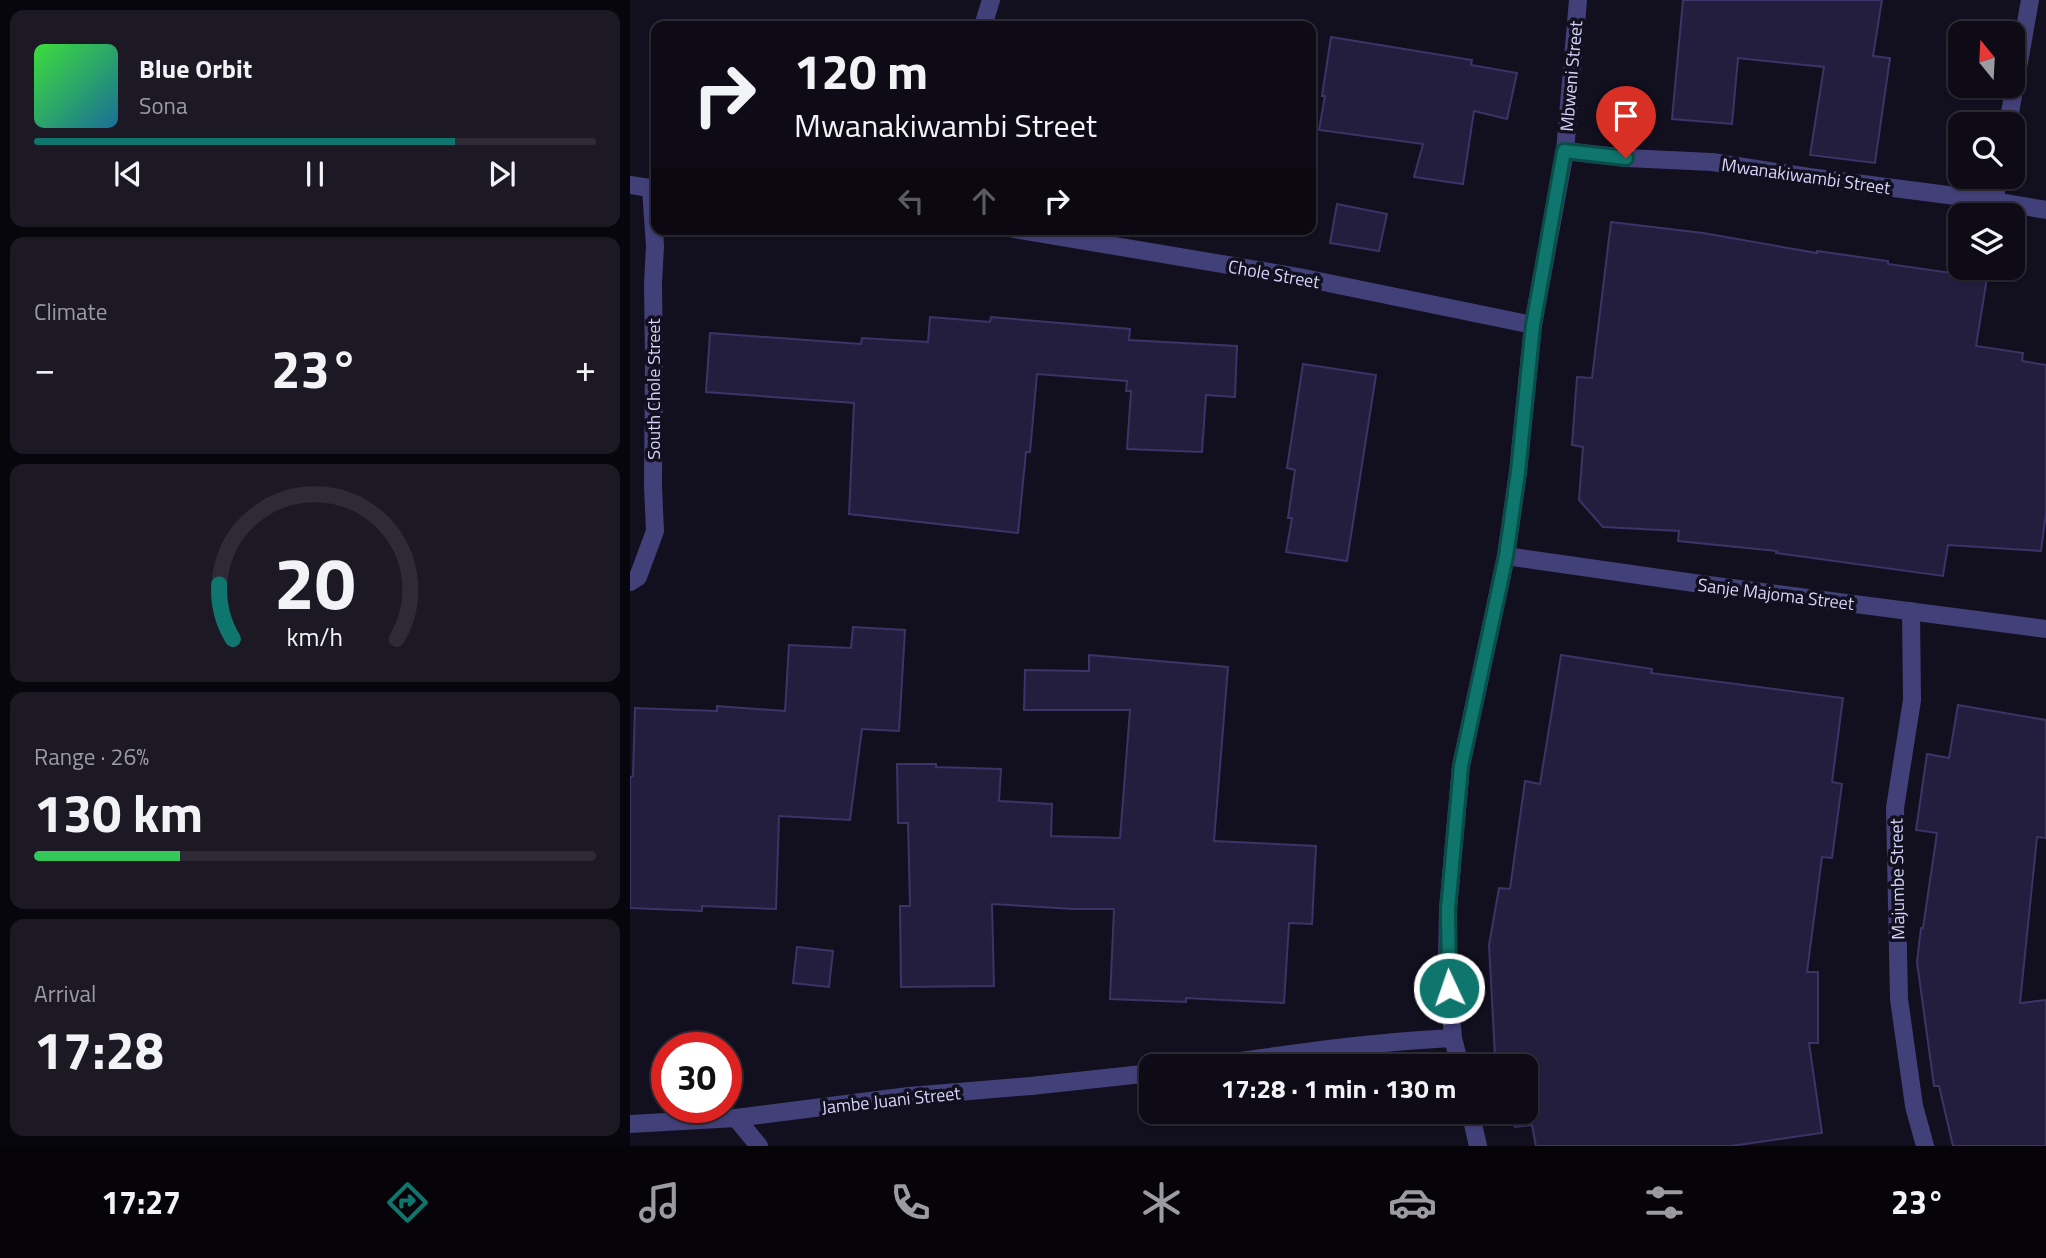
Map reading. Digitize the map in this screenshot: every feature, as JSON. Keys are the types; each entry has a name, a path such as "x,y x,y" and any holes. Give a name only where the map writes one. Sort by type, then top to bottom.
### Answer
{"street":[{"path":"985,21 991,0"},
{"name":"Mbweni Street","path":"1457,1054 1453,1038 1447,963 1448,909 1461,766 1506,556 1518,472 1533,325 1564,151 1577,0"},
{"path":"2010,112 2030,0"},
{"name":"Mwanakiwambi Street","path":"1564,151 1626,158 1712,162 2046,210"},
{"path":"630,185 651,188"},
{"path":"1994,201 1996,189"},
{"name":"South Chole Street","path":"630,582 638,577 655,531 655,235"},
{"name":"Chole Street","path":"1050,235 1299,277 1533,325"},
{"name":"Sanje Majoma Street","path":"1506,556 2046,629"},
{"name":"Majumbe Street","path":"1912,611 1912,701 1895,808 1899,999 1914,1106 1925,1146"},
{"path":"1293,1054 1453,1038"},
{"name":"Jambe Juani Street","path":"742,1117 909,1096 1139,1074"},
{"name":"Jambe Juani Street","path":"630,1125 660,1123"},
{"path":"740,1123 759,1146"},
{"path":"1473,1124 1478,1146"}],"building":[{"path":"1683,0 1882,0 1873,56 1890,58 1875,163 1810,155 1824,67 1738,58 1732,124 1672,119"},
{"path":"1331,37 1472,60 1471,65 1517,73 1507,119 1474,111 1463,184 1414,177 1423,144 1319,130"},
{"path":"1337,204 1387,214 1379,251 1330,243"},
{"path":"1611,222 1888,261 1888,264 1948,272 1948,280 1987,280 1976,346 2023,353 2022,361 2046,365 2046,513 2041,551 1948,545 1943,576 1776,553 1777,551 1678,541 1679,531 1603,527 1579,500 1583,447 1572,445 1577,377 1592,378"},
{"path":"930,317 990,322 991,317 1130,329 1129,340 1237,346 1235,397 1206,395 1202,452 1127,449 1131,391 1126,391 1127,381 1037,374 1030,452 1026,452 1018,533 849,514 854,403 706,392 710,333 861,344 862,338 928,342"},
{"path":"1303,364 1376,375 1347,561 1286,552 1292,518 1288,518 1295,470 1287,468"},
{"path":"853,627 905,630 899,731 862,729 850,820 779,816 776,909 702,906 702,911 630,908 630,777 633,776 635,708 717,711 717,706 785,711 789,645 851,648"},
{"path":"1089,655 1228,667 1214,841 1316,846 1312,924 1289,923 1284,1003 1186,998 1186,1002 1110,999 1114,909 992,904 994,986 901,987 900,906 910,906 908,823 898,823 897,764 1001,769 999,801 1052,804 1051,836 1120,838 1130,710 1024,710 1025,670 1089,671"},
{"path":"1561,655 1652,669 1651,673 1843,698 1832,782 1842,784 1832,858 1822,857 1807,972 1818,972 1818,1043 1809,1043 1822,1133 1731,1146 1536,1146 1532,1125 1515,1127 1515,1124 1538,1124 1538,1054 1495,1054 1489,945 1499,888 1510,889 1525,781 1540,784"},
{"path":"1958,705 2046,720 2046,838 2037,837 2020,1003 2046,1000 2046,1146 1953,1146 1939,1086 1934,1086 1917,962 1937,833 1916,830 1927,754 1949,758"},
{"path":"797,947 833,951 829,987 793,983"}],"route":[{"path":"1449,988 1448,909 1461,766 1506,556 1518,472 1533,325 1564,151 1626,158"}]}
